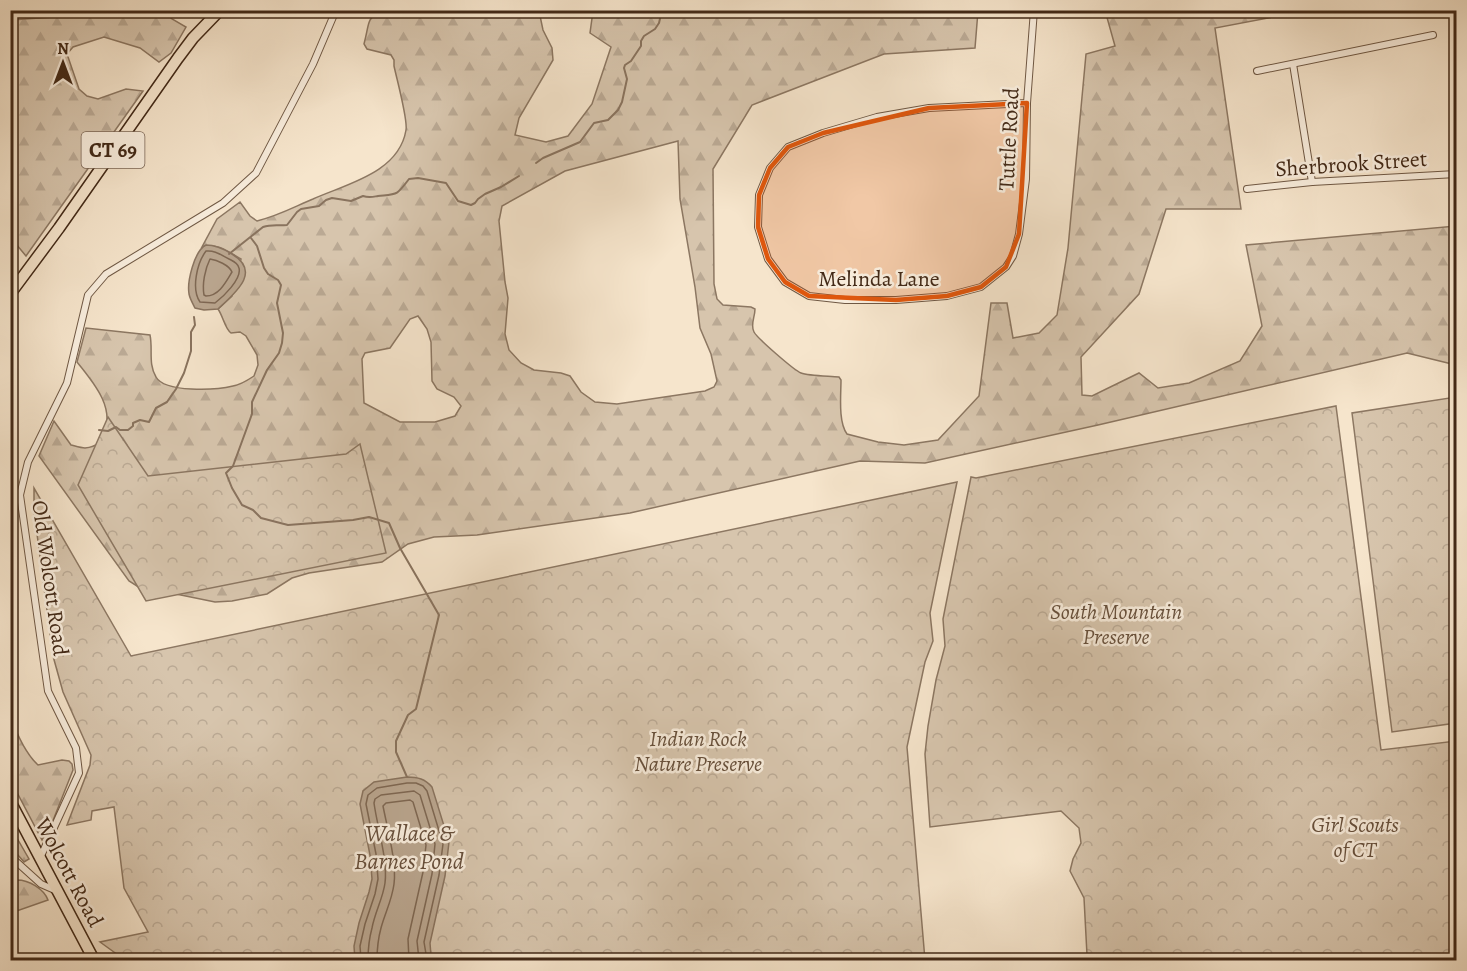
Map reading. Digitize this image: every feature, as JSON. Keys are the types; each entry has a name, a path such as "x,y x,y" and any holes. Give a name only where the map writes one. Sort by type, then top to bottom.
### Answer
{"main road":[{"name":"CT 69","path":"10,294 59,228 178,57 220,10"},
{"name":"Wolcott Road","path":"10,801 94,960"}],"street":[{"name":"Old Wolcott Road","path":"40,858 79,773 76,748 48,691 20,495 28,462 67,383 88,295 106,274 223,203 256,173 313,64 336,10"},
{"name":"Tuttle Road","path":"1006,267 1013,256 1019,234 1026,179 1034,10"},
{"path":"1257,71 1433,35"},
{"path":"1293,64 1312,182"},
{"name":"Melinda Lane","path":"1006,267 981,287 947,296 896,300 845,300 809,296 785,282 768,259 758,227 759,195 770,168 788,147 823,133 877,117 929,108 1028,103"},
{"name":"Sherbrook Street","path":"1247,189 1312,182 1456,174"},
{"path":"10,856 41,884 58,892"}],"highlighted area":[{"path":"1027,103 1019,234 1006,267 981,287 947,296 896,300 809,296 785,282 768,259 758,227 759,195 770,168 788,147 823,133 929,108"}],"green space":[{"path":"395,10 539,11 543,30 552,48 553,60 519,118 515,135 546,142 568,136 592,104 611,47 590,33 593,11 978,11 975,48 884,54 752,105 713,169 714,284 717,299 723,305 755,309 754,332 797,371 809,375 839,377 841,380 841,416 847,434 878,442 904,445 938,440 979,396 991,303 1007,303 1013,338 1039,333 1057,315 1068,248 1086,54 1115,46 1106,11 1305,11 1215,28 1241,209 1166,209 1139,294 1081,357 1082,395 1092,396 1139,373 1158,388 1189,383 1240,361 1262,326 1246,245 1456,226 1456,365 1407,353 925,463 860,461 630,513 477,535 434,537 408,544 382,562 309,573 292,578 267,594 232,601 215,602 137,586 129,581 39,456 54,421 71,445 85,448 94,446 104,436 107,421 105,405 97,388 77,362 86,328 150,335 151,362 154,372 161,382 169,386 192,389 225,387 238,385 254,376 258,365 257,355 246,336 240,332 231,333 229,331 218,309 232,296 241,259 217,247 202,247 217,219 240,202 250,216 257,221 265,219 355,182 382,167 393,157 401,145 406,130 394,60 391,55 367,49 364,44 371,19 378,14","holes":["678,141 680,199 700,328 711,354 717,381 714,387 705,391 617,404 595,402 581,392 570,376 534,370 521,363 509,350 505,334 508,298 499,221 502,206 565,171","418,316 427,329 431,342 432,381 437,389 454,397 461,406 455,416 435,422 400,422 364,403 362,359 365,353 390,348 410,319"]},
{"path":"85,11 163,11 186,27 171,53 159,62 140,48 104,37 73,47 67,54 79,89 87,96 98,99 126,89 143,91 26,256 11,238 11,20 53,17"},
{"path":"1456,397 1456,723 1392,732 1352,413"},
{"name":"South Mountain Preserve","path":"1336,406 1381,750 1456,741 1456,960 1093,960 1087,955 1084,898 1070,871 1081,843 1079,828 1061,811 930,827 925,754 928,726 945,646 943,619 971,477 976,478"},
{"path":"108,417 148,476 346,454 360,444 386,553 146,601 78,485"},
{"name":"Indian Rock Nature Preserve","path":"957,482 930,613 933,641 925,662 907,747 925,960 125,960 100,942 148,932 124,888 114,807 92,811 91,820 67,825 90,765 91,755 63,692 53,656 34,511 34,488 131,656"},
{"path":"10,715 25,748 38,765 62,760 72,764 73,770 52,823 42,840 11,781"},
{"path":"10,826 29,859 24,862 11,847"},
{"path":"17,880 36,886 48,900 11,913 11,885"}],"water":[{"path":"206,245 229,252 241,261 245,268 243,282 218,309 195,308 189,294 192,267 198,254"},
{"name":"Wallace & Barnes Pond","path":"407,777 421,779 432,787 449,842 445,876 430,943 433,960 355,960 354,946 372,879 370,855 360,804 363,791 374,782"}],"waterway":[{"path":"536,163 580,142 594,123 608,120 618,110 627,79 625,65 631,61 641,46 644,36 655,29 662,10"},
{"path":"229,254 263,227 287,225 301,209 319,206 332,198 351,201 363,196 393,194 399,191 409,179 418,178 446,183 458,201 471,205 485,194 519,176"},
{"path":"251,238 257,246 264,268 281,285 277,303 283,333 282,343 279,353 267,370 252,402 252,414 233,466 226,473 242,505 253,510 261,518 288,525 369,517 389,523 400,548 439,615 416,709 408,715 396,741 396,752 407,777"},
{"path":"99,430 108,431 116,427 120,430 128,430 133,423 140,420 149,422 156,408 167,402 184,373 191,351 194,317"}],"park label":[{"name":"Girl Scouts of CT","path":"1355,836"}]}
